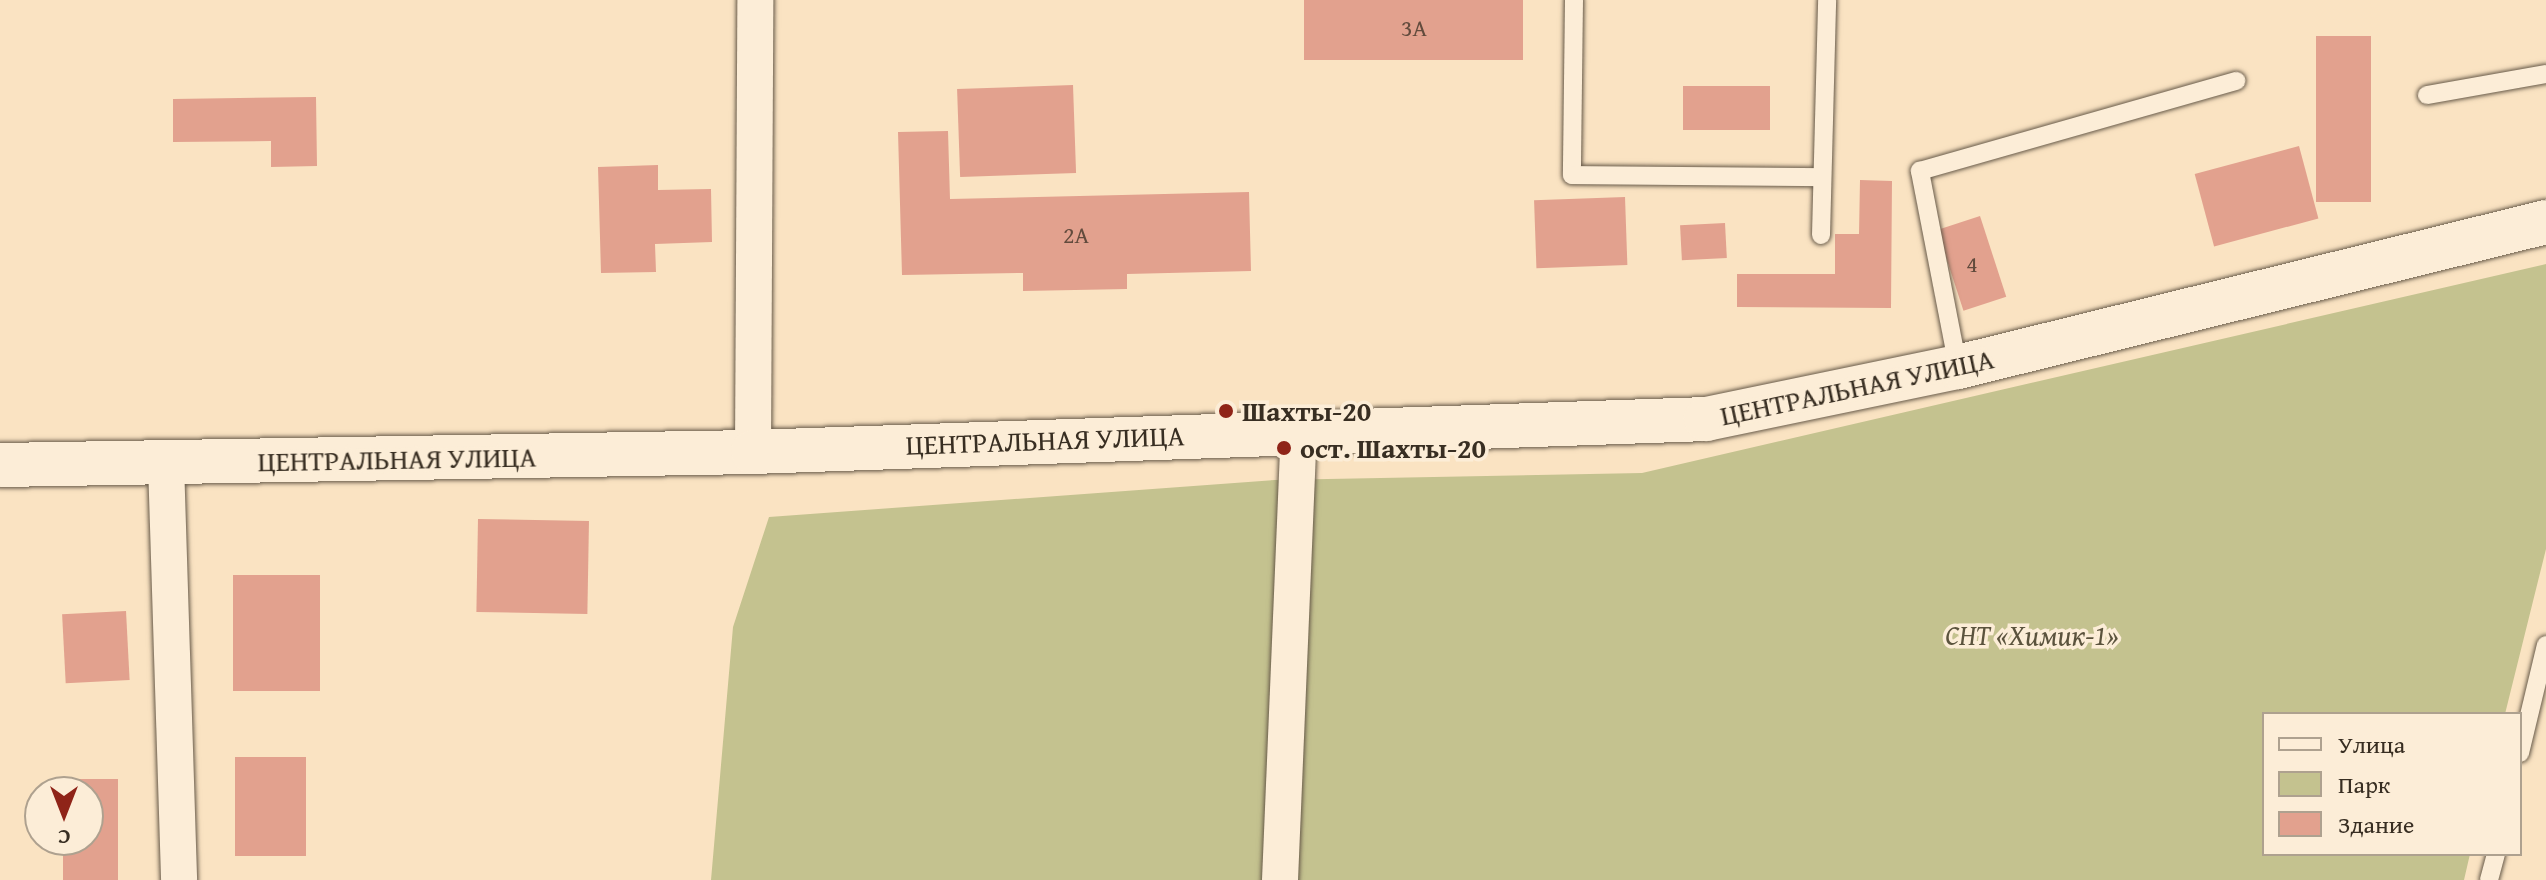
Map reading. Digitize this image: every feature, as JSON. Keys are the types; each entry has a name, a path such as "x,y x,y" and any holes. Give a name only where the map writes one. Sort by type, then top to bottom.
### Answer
{"street":[{"path":"753,452 755,0"},
{"name":"ЦЕНТРАЛЬНАЯ УЛИЦА","path":"0,465 753,452 1706,419 1958,367 2546,222"},
{"path":"1280,880 1299,431"},
{"path":"166,463 179,880"}],"lane":[{"path":"1574,0 1572,175 1822,177"},
{"path":"1821,235 1827,0"},
{"path":"2427,95 2546,74"},
{"path":"1958,367 1920,171 2236,81"},
{"path":"2522,745 2546,645"},
{"path":"2489,880 2495,856"}],"green space":[{"name":"СНТ «Химик-1»","path":"2546,264 2546,549 2505,712 2262,712 2262,856 2470,856 2464,880 711,880 733,627 769,517 1275,480 1642,473"}],"building":[{"path":"1304,0 1523,0 1523,60 1304,60"},
{"path":"2316,36 2371,36 2371,202 2316,202"},
{"path":"1073,85 1076,173 960,177 957,89"},
{"path":"1683,86 1770,86 1770,130 1683,130"},
{"path":"316,97 317,166 271,167 271,141 173,142 173,99"},
{"path":"948,131 950,199 1249,192 1251,271 1127,274 1127,289 1023,291 1023,273 902,275 898,132"},
{"path":"2299,146 2318,218 2214,246 2195,174"},
{"path":"658,165 658,190 711,189 712,242 655,244 656,272 601,273 598,167"},
{"path":"1860,180 1892,181 1891,308 1737,307 1737,274 1835,274 1835,234 1859,234"},
{"path":"1625,197 1627,265 1536,268 1534,200"},
{"path":"1980,216 2006,297 1963,311 1937,230"},
{"path":"1725,223 1727,258 1682,260 1680,225"},
{"path":"478,519 589,521 587,614 476,612"},
{"path":"233,575 320,575 320,691 233,691"},
{"path":"126,611 130,680 66,683 62,614"},
{"path":"235,757 306,757 306,856 235,856"},
{"path":"104,779 118,779 118,880 63,880 63,856 104,856"}],"place":[{"name":"Шахты-20","path":"1226,411"},
{"name":"ост. Шахты-20","path":"1284,448"}]}
